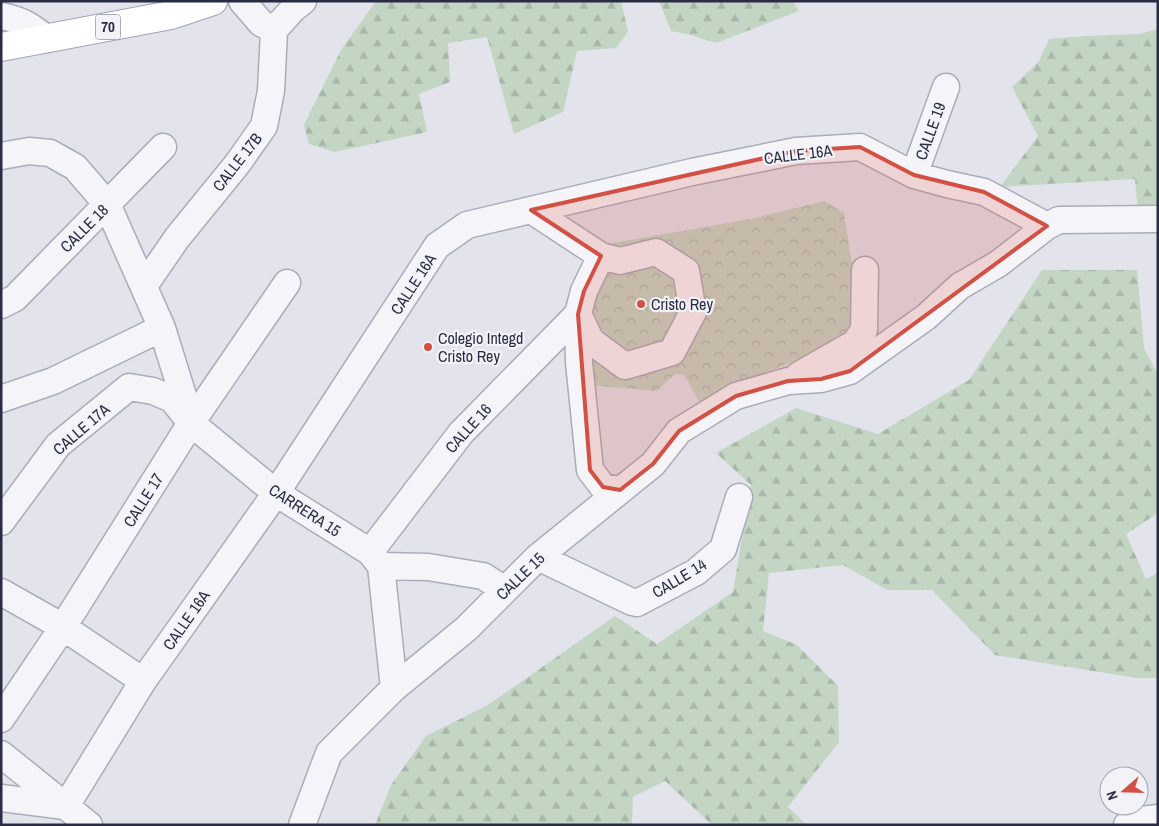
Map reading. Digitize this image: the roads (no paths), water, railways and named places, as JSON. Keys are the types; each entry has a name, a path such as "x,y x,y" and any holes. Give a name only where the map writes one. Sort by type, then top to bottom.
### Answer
{"main road":[{"name":"70","path":"1,47 171,16 214,1"}],"street":[{"path":"242,1 261,23 274,30 302,1"},
{"path":"1,16 18,19 30,25 47,39"},
{"name":"CALLE 17B","path":"144,286 177,238 238,163 264,126 270,92 274,30"},
{"name":"CALLE 19","path":"914,175 946,87"},
{"name":"CALLE 18","path":"1,305 15,298 163,147"},
{"name":"CALLE 16A","path":"66,806 143,681 276,493 437,246 467,226 692,172 796,151 860,147 914,175 984,192 1047,226"},
{"path":"1,156 29,151 50,153 75,167 107,204 162,328 192,423"},
{"path":"531,210 601,256 620,261 656,252 686,271 693,312 672,352 625,366 591,340 578,314"},
{"path":"788,381 821,379 850,371 926,317 960,286 998,264 1047,226 1060,220 1158,219"},
{"path":"601,256 584,290 578,314 579,362 590,470 603,487 620,490"},
{"path":"788,381 855,343 864,330 866,270"},
{"name":"CALLE 17","path":"1,719 63,627 192,423 287,283"},
{"name":"CALLE 16","path":"375,559 461,433 578,314"},
{"path":"1,399 53,381 162,328"},
{"name":"CALLE 15","path":"302,825 329,753 394,688 466,629 538,557 653,464 680,431 736,396 788,381"},
{"name":"CARRERA 15","path":"129,388 153,391 172,399 192,423 276,493 375,559"},
{"name":"CALLE 17A","path":"1,522 58,445 129,388"},
{"name":"CALLE 14","path":"538,557 632,602 637,602 696,572 723,549 739,497"},
{"path":"394,688 375,559 483,576 505,590"},
{"path":"1,592 63,627 143,681"},
{"path":"1,754 89,825"},
{"path":"1,798 66,806"},
{"path":"1127,825 1133,821 1158,818"}],"place":[{"name":"Cristo Rey","path":"641,304"},
{"name":"Colegio Integd Cristo Rey","path":"428,347"}]}
